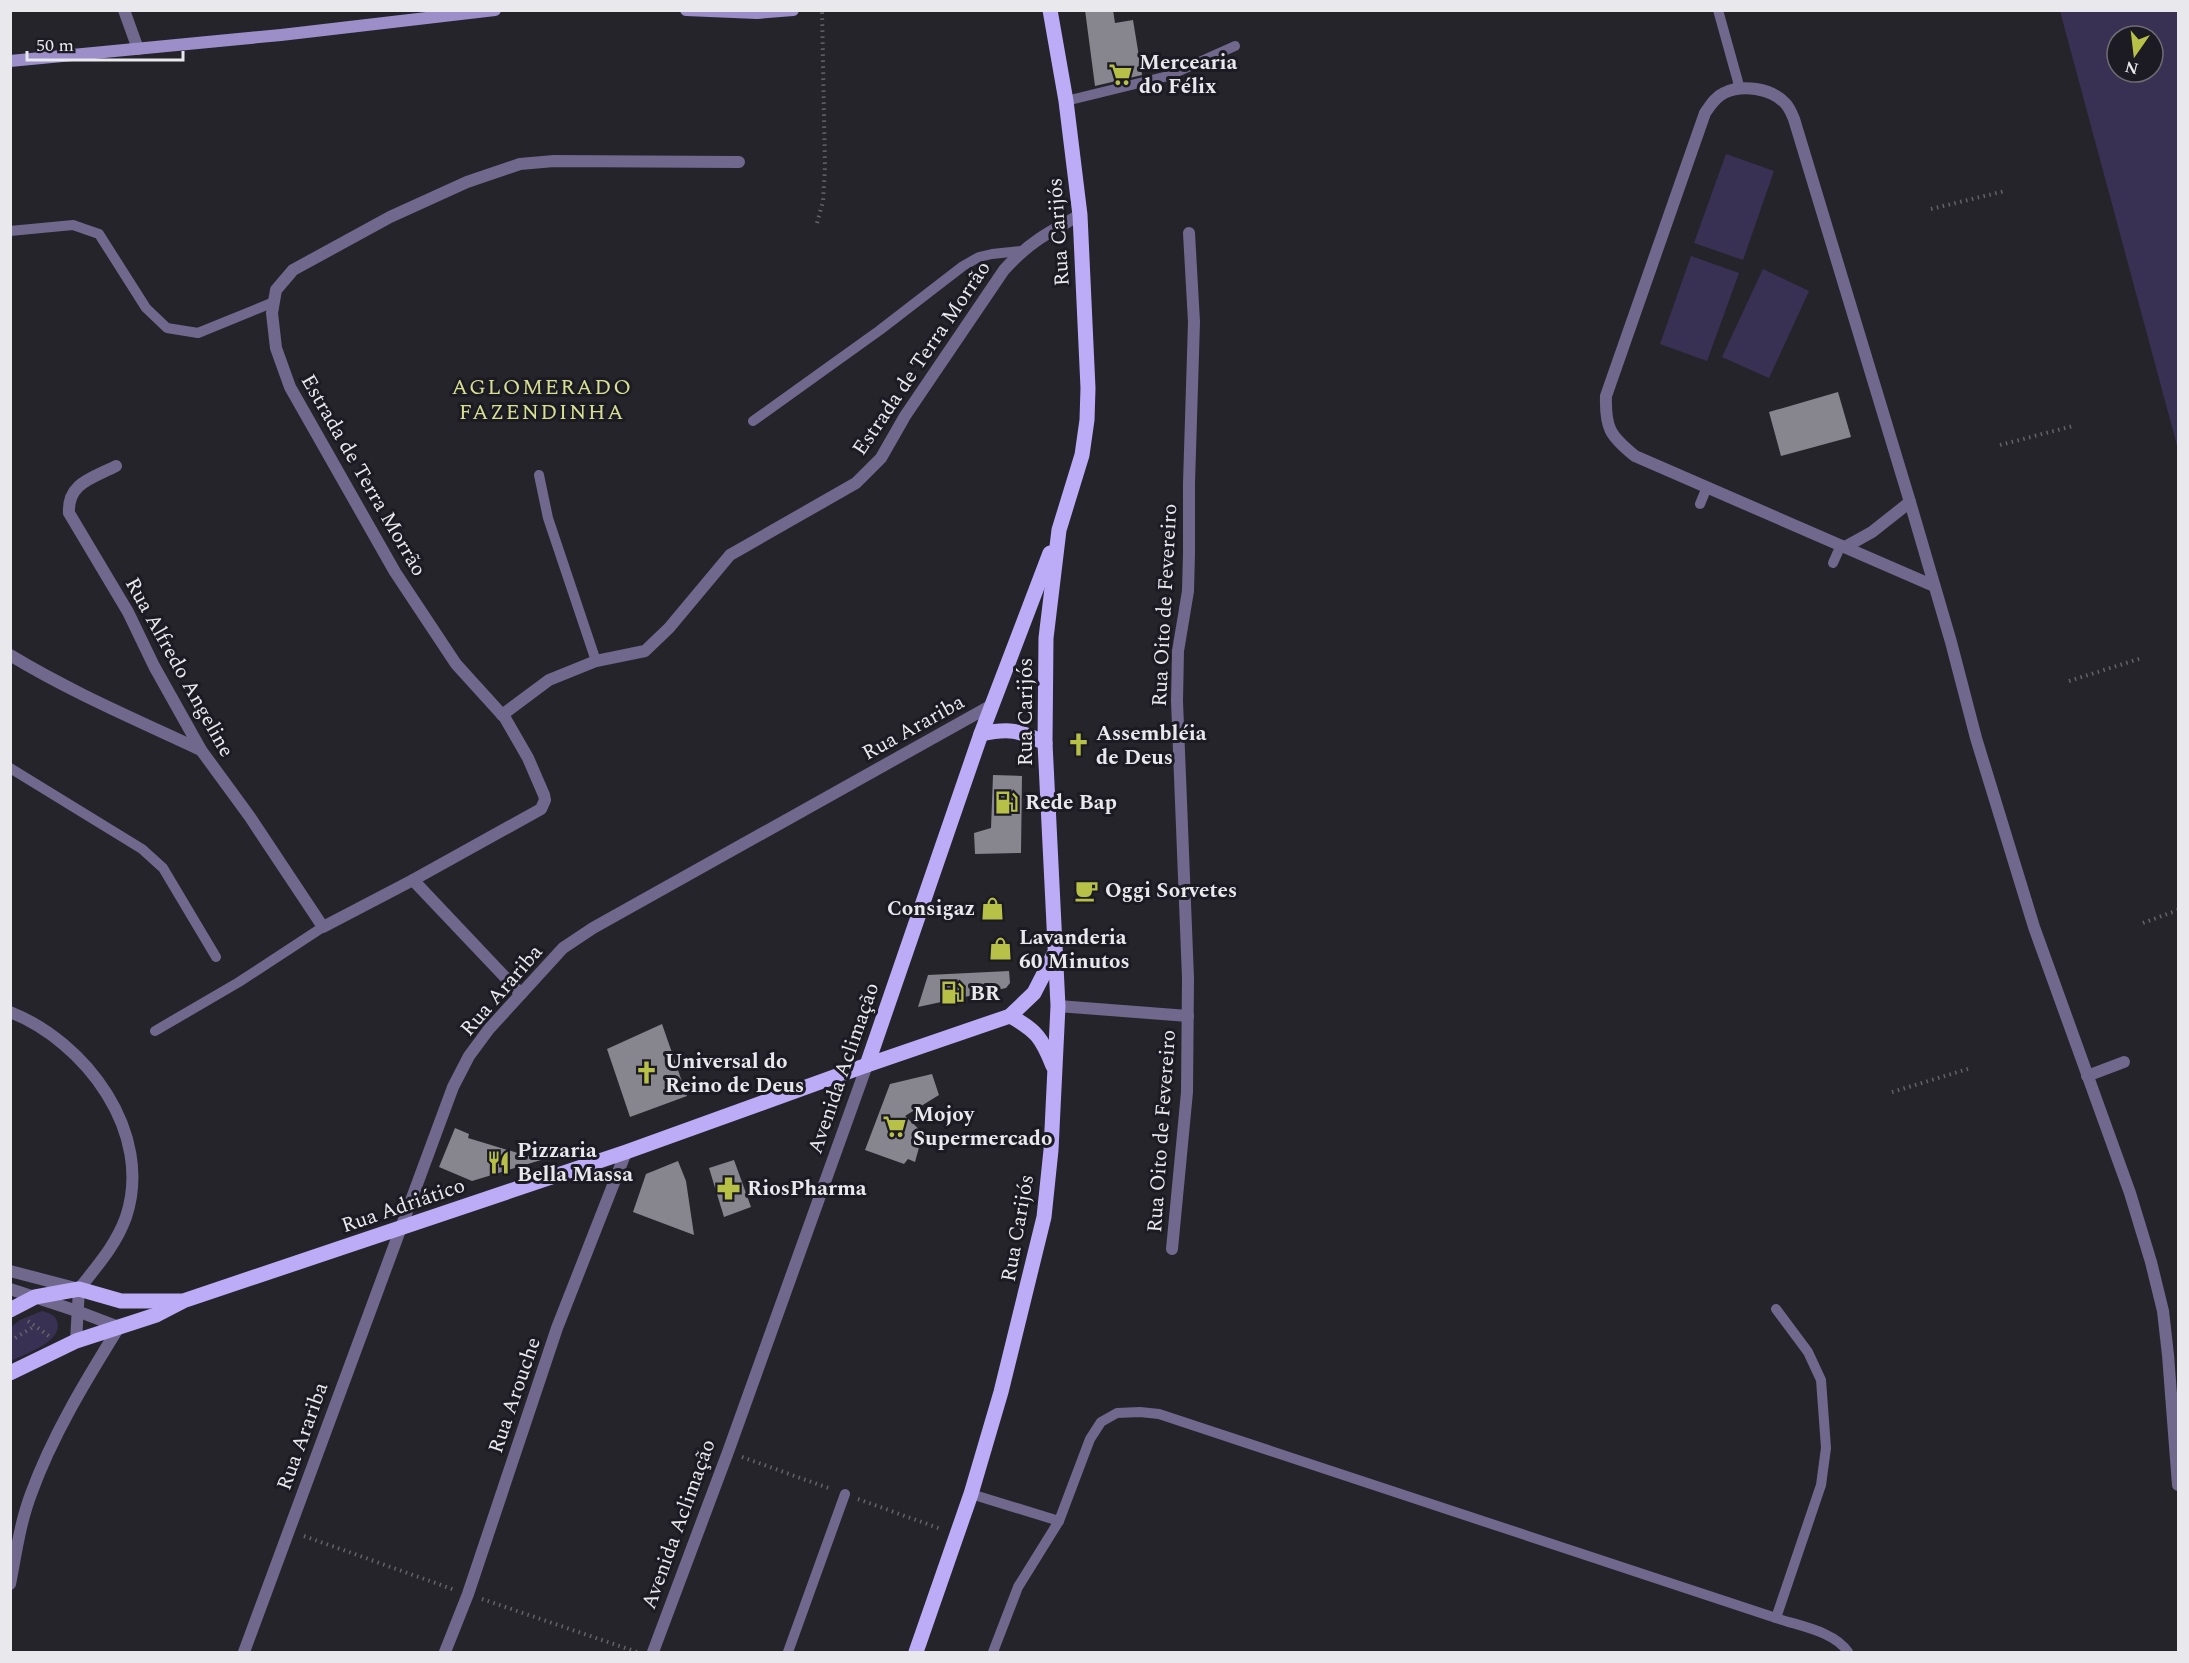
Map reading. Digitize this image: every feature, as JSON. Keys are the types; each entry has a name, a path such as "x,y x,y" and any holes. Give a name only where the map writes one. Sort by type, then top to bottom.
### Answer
{"main road":[{"path":"10,61 281,35 495,10"},
{"path":"686,10 757,13 793,10"},
{"name":"Rua Carijós","path":"916,1653 971,1494 1001,1392 1044,1217 1056,1071 1058,1006 1045,743 1046,638 1059,530 1082,454 1087,420 1087,353 1080,214 1066,101 1050,10"},
{"name":"Avenida Aclimação","path":"867,1065 981,734 1059,530"},
{"path":"981,734 1004,729 1045,743"},
{"name":"Rua Adriático","path":"10,1373 70,1344 156,1315 183,1300 626,1152 1010,1016 1034,993 1055,951"},
{"path":"1010,1016 1037,1033 1056,1071"},
{"name":"Rua Adriático","path":"11,1310 35,1297 79,1289 122,1301 183,1300"}],"street":[{"path":"124,10 138,49"},
{"path":"1934,586 1635,456 1610,433 1605,417 1606,396 1705,113 1714,100 1724,93 1756,88 1770,93 1785,103 1794,119 1910,502 1934,586 1976,738 2034,927 2133,1202 2163,1311 2178,1485"},
{"name":"Estrada de Terra Morrão","path":"414,880 541,810 544,795 528,758 502,715 456,664 372,536 290,387 276,348 272,312 276,290 293,270 390,217 467,182 520,164 554,161 739,162"},
{"name":"Estrada de Terra Morrão","path":"502,715 549,680 596,661 645,651 669,628 730,555 856,483 881,458 905,416 1004,270 1021,251 1036,239 1080,214"},
{"name":"Rua Oito de Fevereiro","path":"1172,1249 1187,1092 1188,1016 1177,701 1178,651 1188,591 1189,553 1194,322 1189,233"},
{"name":"Rua Alfredo Angeline","path":"116,466 76,487 69,503 69,513 128,612 154,666 201,750 250,817 323,927"},
{"path":"1843,546 1872,532 1910,502"},
{"path":"10,655 33,669 201,750"},
{"name":"Rua Arariba","path":"244,1653 453,1087 469,1056 489,1029 563,948 593,928 992,705"},
{"path":"323,927 414,880 521,994"},
{"name":"Rua Oito de Fevereiro","path":"1058,1006 1188,1016"},
{"path":"10,1012 29,1020 61,1041 96,1077 124,1131 132,1162 131,1193 126,1216 114,1244 79,1289 70,1344"},
{"path":"2087,1076 2124,1062"},
{"name":"Avenida Aclimação","path":"652,1653 732,1441 867,1065"},
{"name":"Rua Arouche","path":"446,1653 557,1328 626,1152"},
{"path":"10,1271 79,1289"},
{"path":"10,1289 119,1327 99,1358 45,1458 30,1496 10,1584"}],"lane":[{"path":"1718,10 1740,89"},
{"path":"1066,101 1168,76 1235,46"},
{"path":"10,231 73,225 99,234 146,308 167,328 198,333 274,302"},
{"path":"753,421 880,330 963,266 979,257 1021,251"},
{"path":"539,475 548,518 596,661"},
{"path":"1700,504 1707,487"},
{"path":"1833,563 1843,546"},
{"path":"10,768 142,849 164,868 216,957"},
{"path":"155,1031 239,982 323,927"},
{"path":"1776,1309 1808,1352 1821,1380 1826,1448 1821,1485 1776,1618"},
{"path":"993,1653 1018,1587 1059,1521 1090,1439 1101,1422 1117,1413 1140,1412 1159,1414 1827,1635 1845,1648 1848,1653"},
{"path":"788,1653 845,1494"},
{"path":"971,1494 1059,1521"}],"path":[{"path":"818,223 823,201 825,167 822,10"},
{"path":"1931,209 2005,190"},
{"path":"2000,446 2073,426"},
{"path":"2069,681 2142,658"},
{"path":"2143,923 2178,910"},
{"path":"1892,1092 1968,1069"},
{"path":"11,1310 35,1326 70,1344"},
{"path":"10,1341 35,1326"}],"shaded area":[{"path":"2060,11 2178,11 2178,449"},
{"path":"1726,154 1774,171 1743,260 1694,243"},
{"path":"1691,256 1739,273 1707,361 1660,344"},
{"path":"1763,269 1809,291 1769,378 1722,357"},
{"path":"42,1311 51,1314 56,1319 58,1328 55,1335 42,1346 11,1361 11,1327 20,1320"}],"building":[{"path":"1085,10 1113,10 1115,23 1133,20 1142,75 1095,86"},
{"path":"1838,392 1851,437 1781,456 1769,412"},
{"name":"Rede Bap","path":"993,775 1022,776 1021,853 975,854 974,833 991,828"},
{"name":"BR","path":"1009,971 1010,983 1006,988 918,1007 928,975"},
{"name":"Universal do Reino de Deus","path":"662,1024 687,1096 630,1117 607,1049"},
{"name":"Mojoy Supermercado","path":"932,1074 939,1095 905,1116 923,1133 915,1162 908,1159 904,1164 865,1150 890,1084"},
{"path":"455,1128 469,1134 468,1138 541,1160 472,1181 439,1167"},
{"name":"RiosPharma","path":"734,1160 751,1207 724,1217 709,1168"},
{"path":"678,1161 686,1181 694,1235 633,1212 646,1174"}],"place":[{"name":"Mercearia do Félix","path":"1121,74"},
{"name":"Assembléia de Deus","path":"1078,745"},
{"name":"Rede Bap","path":"1007,802"},
{"name":"Oggi Sorvetes","path":"1087,890"},
{"name":"Consigaz","path":"993,908"},
{"name":"Lavanderia 60 Minutos","path":"1001,949"},
{"name":"BR","path":"952,993"},
{"name":"Universal do Reino de Deus","path":"647,1073"},
{"name":"Mojoy Supermercado","path":"895,1126"},
{"name":"Pizzaria Bella Massa","path":"499,1162"},
{"name":"RiosPharma","path":"729,1188"}],"district":[{"name":"AGLOMERADO FAZENDINHA","path":"542,398"}]}
